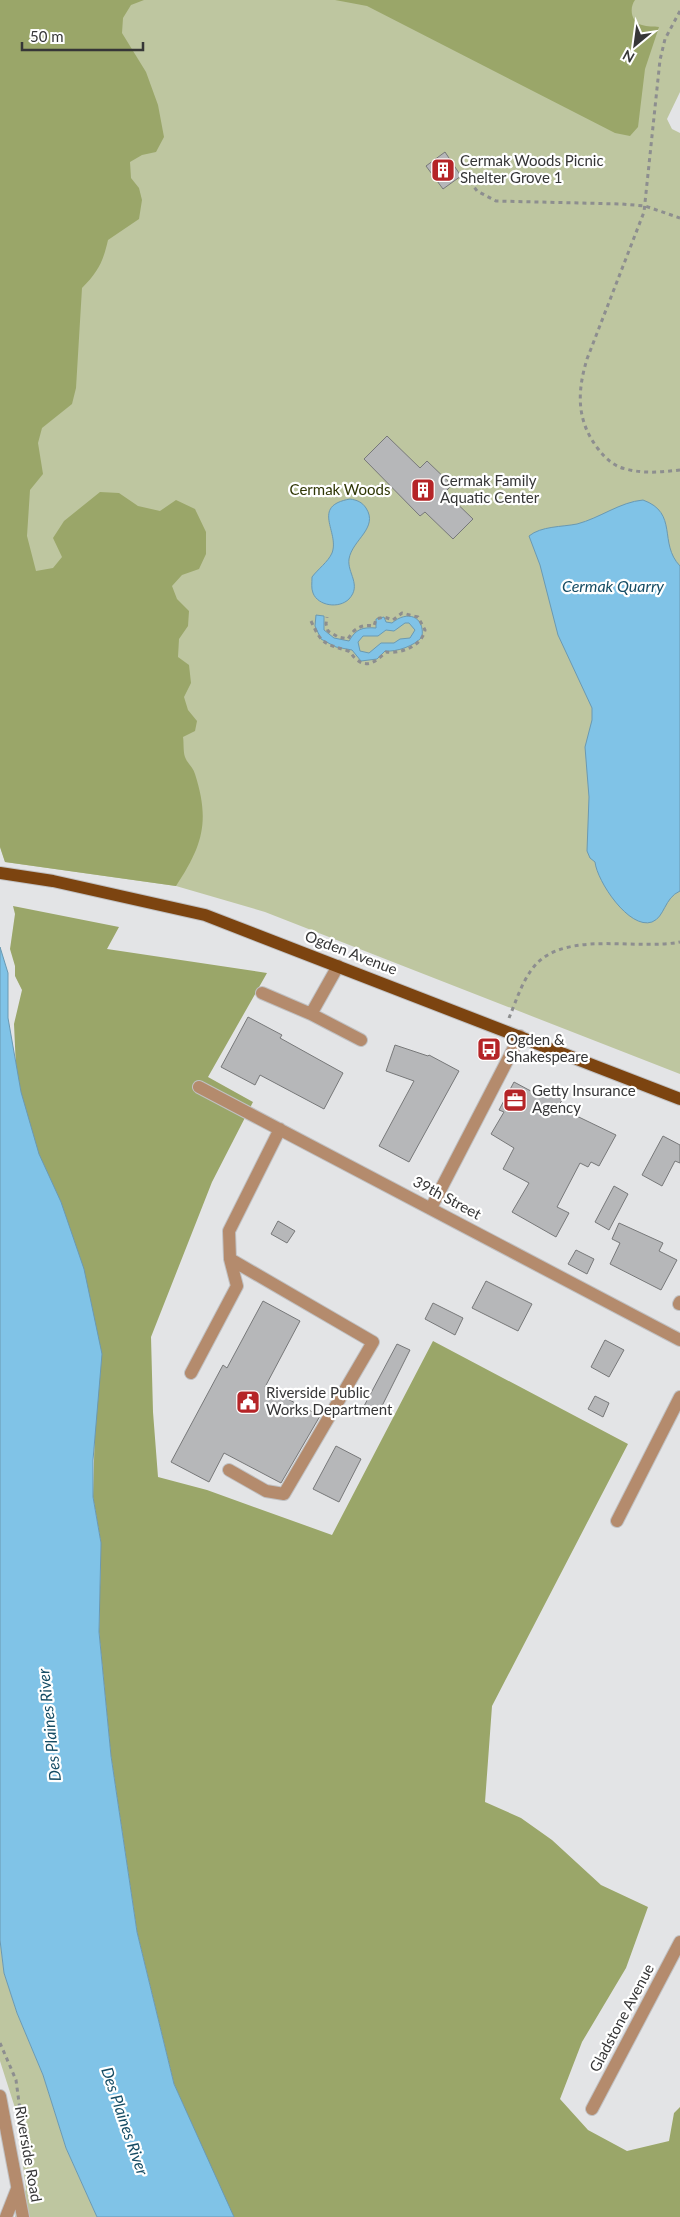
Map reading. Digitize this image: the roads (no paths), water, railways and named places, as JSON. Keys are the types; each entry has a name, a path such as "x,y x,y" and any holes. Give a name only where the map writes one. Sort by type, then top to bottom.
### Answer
{"main road":[{"name":"Ogden Avenue","path":"0,872 53,881 205,915 680,1099"}],"street":[{"path":"311,1014 338,966"},
{"path":"262,993 311,1014 361,1040"},
{"path":"431,1208 520,1036"},
{"name":"39th Street","path":"199,1087 680,1340"},
{"path":"191,1373 237,1286 230,1259 229,1230 280,1129"},
{"path":"229,1470 266,1490 284,1494 373,1342 230,1259"},
{"path":"617,1521 680,1397"},
{"name":"Gladstone Avenue","path":"592,2109 680,1942"},
{"name":"Riverside Road","path":"0,2096 23,2217"},
{"path":"6,2217 17,2189"}],"water":[{"path":"350,499 359,502 366,508 369,522 351,552 349,559 354,584 353,594 345,602 329,605 319,601 313,593 312,577 332,553 333,537 329,521 331,507 338,502"},
{"name":"Cermak Quarry","path":"643,500 654,506 661,513 665,521 670,548 680,566 680,891 671,898 660,916 652,922 634,919 624,912 608,891 595,862 590,858 587,851 589,797 585,747 592,720 592,708 558,635 540,565 529,536 539,530 577,524 626,504"},
{"path":"316,615 324,616 324,630 334,638 349,641 360,630 376,628 376,619 384,617 386,622 392,623 409,616 414,617 421,624 422,637 405,648 385,651 377,659 361,661 352,650 336,647 321,639 315,626","holes":["405,623 409,623 415,630 410,638 400,639 394,643 381,643 369,653 360,651 358,642 363,636 378,636 386,630 394,631"]},
{"name":"Des Plaines River","path":"0,947 8,973 8,1018 21,1092 39,1154 61,1202 84,1269 102,1354 93,1460 93,1497 101,1543 99,1632 111,1756 137,1932 174,2084 234,2217 97,2217 66,2148 43,2075 17,2013 4,1973 0,1940"}],"place":[{"name":"Cermak Woods Picnic Shelter Grove 1","path":"443,170"},
{"name":"Cermak Family Aquatic Center","path":"423,490"},
{"name":"Ogden & Shakespeare","path":"489,1049"},
{"name":"Getty Insurance Agency","path":"515,1100"},
{"name":"Riverside Public Works Department","path":"248,1402"}],"park label":[{"name":"Cermak Woods","path":"340,490"}]}
